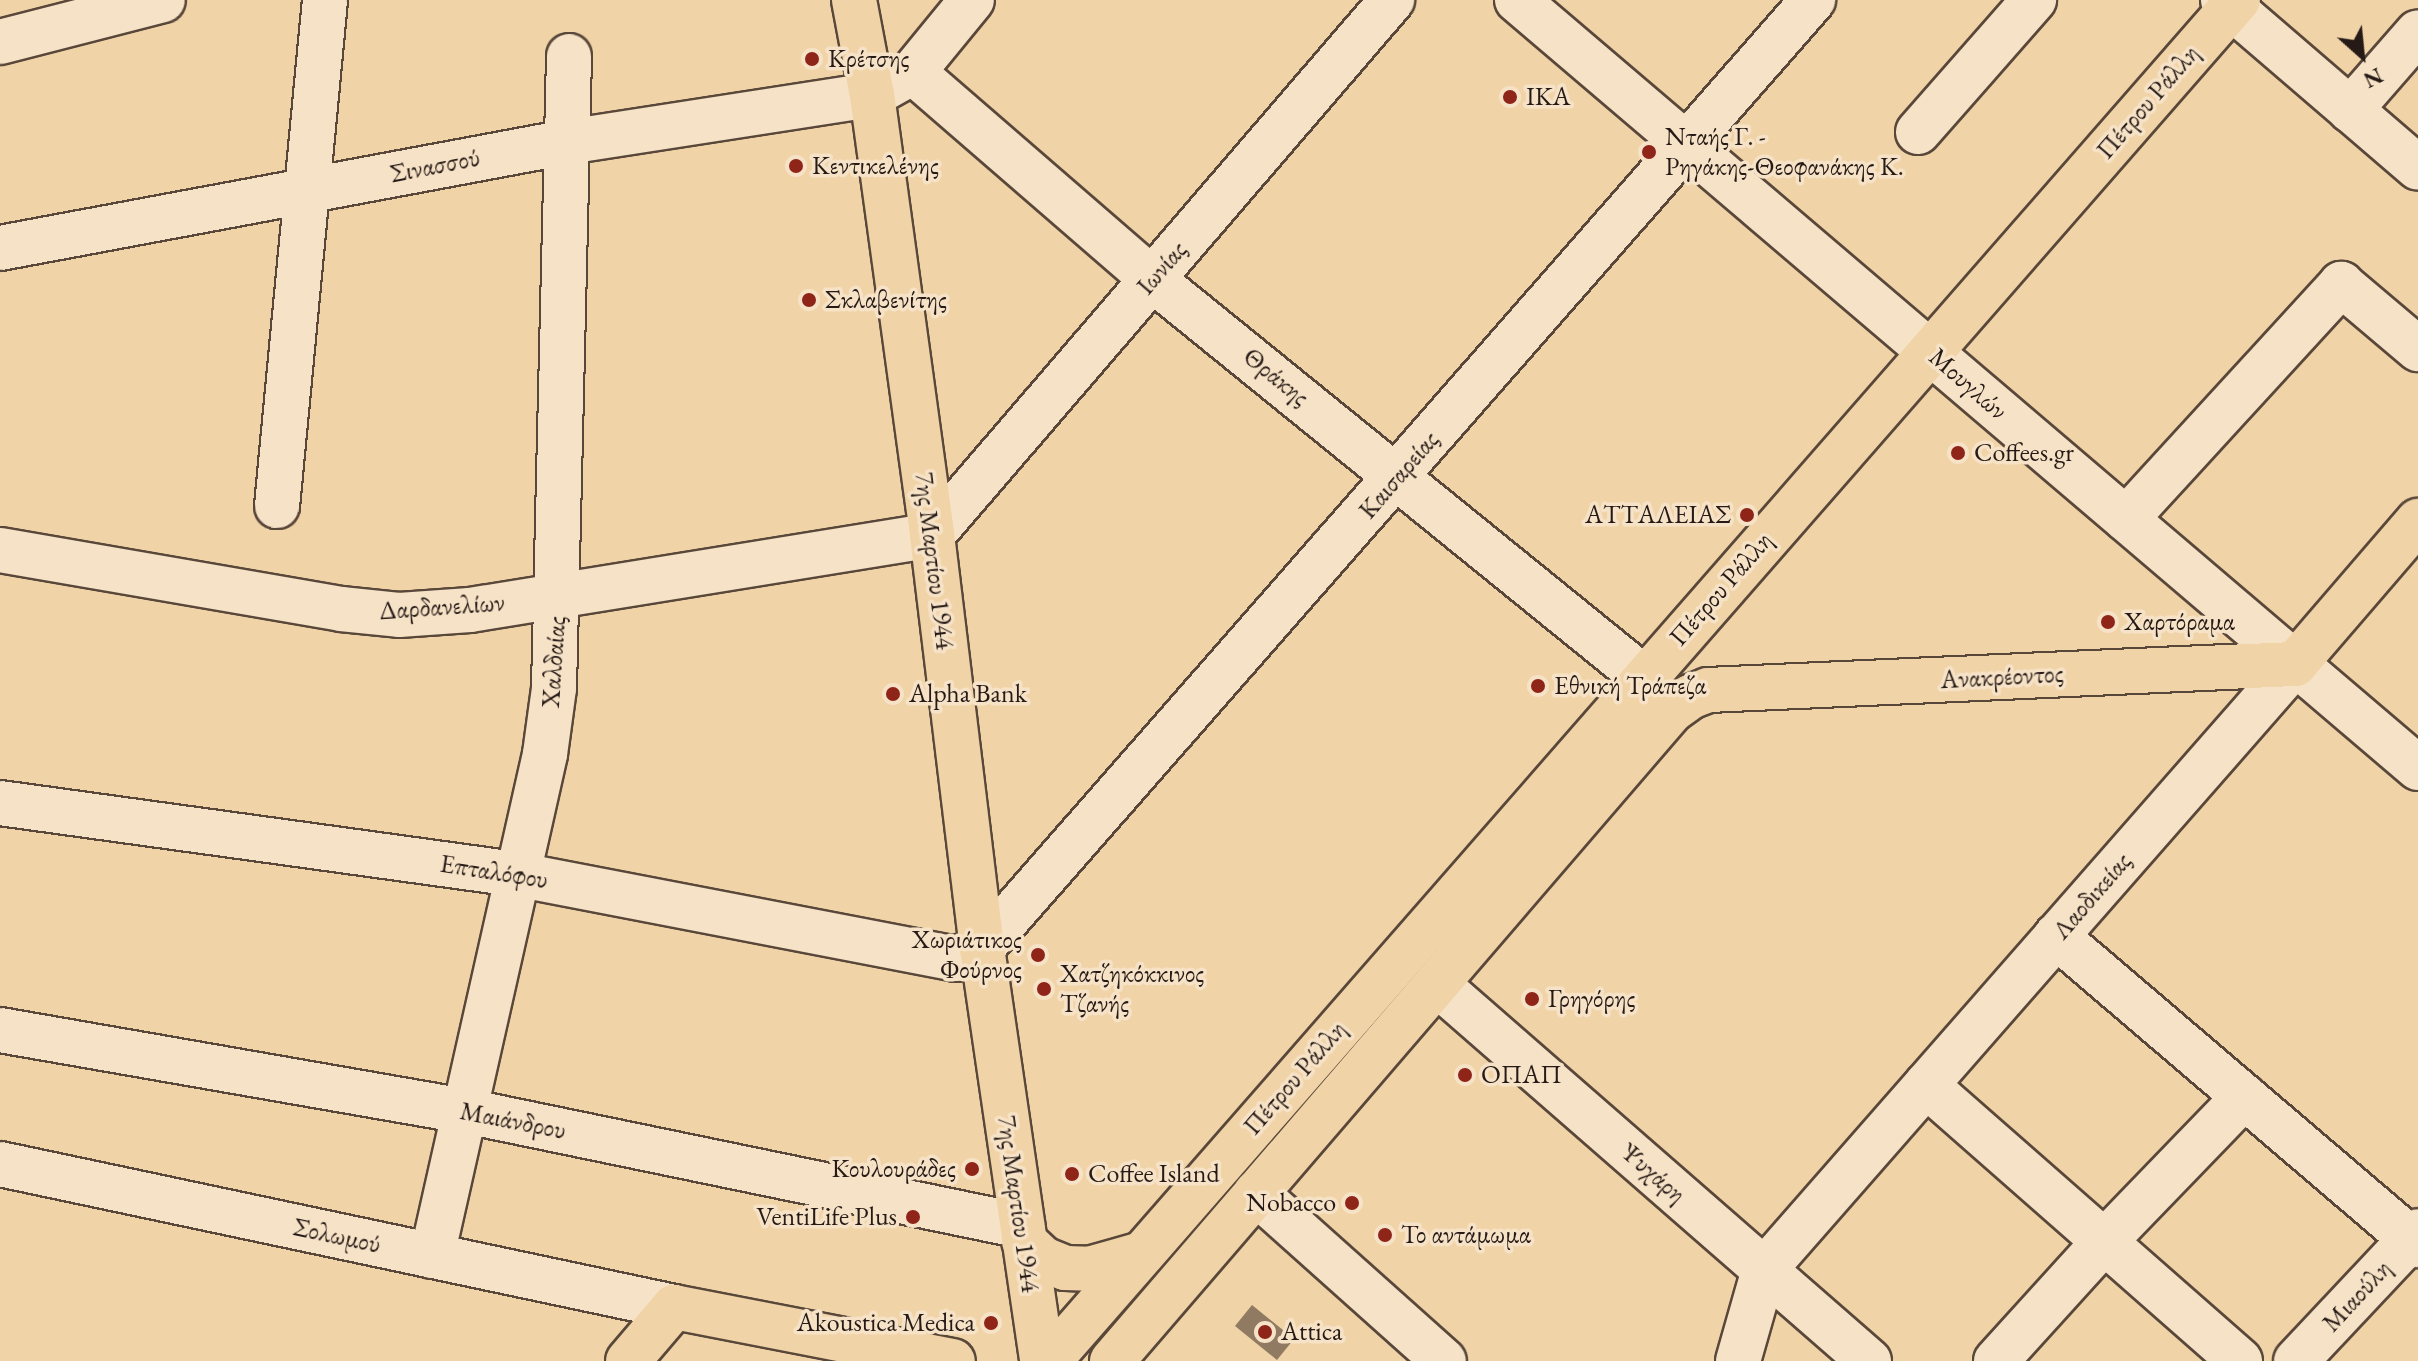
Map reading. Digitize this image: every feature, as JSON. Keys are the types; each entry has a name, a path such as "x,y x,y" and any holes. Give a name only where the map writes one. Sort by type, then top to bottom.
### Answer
{"main road":[{"name":"7ης Μαρτίου 1944","path":"854,0 872,95 932,535 982,948 1042,1361"},
{"name":"Πέτρου Ράλλη","path":"1049,1361 2231,3"},
{"name":"Λαοδικείας","path":"2295,664 2418,521"},
{"name":"Ανακρέοντος","path":"1708,690 2295,664"},
{"name":"Πέτρου Ράλλη","path":"1112,1361 1671,711 1690,697 1708,690"},
{"path":"1023,1234 1043,1259 1065,1268 1089,1269 1142,1254"},
{"path":"628,1361 674,1307 953,1361"}],"street":[{"path":"0,42 163,0"},
{"path":"277,506 325,0"},
{"path":"872,95 913,72 972,0"},
{"name":"Ιωνίας","path":"932,535 1392,0"},
{"name":"Μουγλών","path":"1517,0 2418,768"},
{"name":"Καισαρείας","path":"982,948 1813,0"},
{"path":"1918,132 2034,0"},
{"path":"2231,3 2418,168"},
{"path":"2350,110 2418,32"},
{"name":"Χαλδαίας","path":"432,1256 466,1111 515,874 545,754 554,688 569,56"},
{"name":"Θράκης","path":"913,72 1152,279 1643,677"},
{"name":"Σινασσού","path":"0,248 567,142 872,95"},
{"path":"2126,519 2341,284 2418,349"},
{"name":"Δαρδανελίων","path":"0,550 341,609 399,615 470,610 932,535"},
{"name":"Λαοδικείας","path":"1764,1270 2295,664"},
{"name":"Επταλόφου","path":"0,803 515,874 956,959 982,948"},
{"path":"2056,936 2244,1097 2416,1238"},
{"name":"Ψυχάρη","path":"1438,985 1869,1361"},
{"name":"Μαιάνδρου","path":"0,1030 466,1111 1023,1234"},
{"path":"1926,1085 2240,1361"},
{"path":"1996,1361 2104,1242 2244,1097"},
{"name":"Σολωμού","path":"0,1164 674,1307"},
{"path":"1256,1193 1438,1359"},
{"name":"Μιαούλη","path":"2296,1361 2416,1238"},
{"path":"1738,1361 1764,1270"}],"building":[{"path":"1252,1305 1294,1339 1277,1360 1235,1326"}],"place":[{"name":"Κρέτσης","path":"812,59"},
{"name":"ΙΚΑ","path":"1510,97"},
{"name":"Νταής Γ. - Ρηγάκης-Θεοφανάκης Κ.","path":"1649,152"},
{"name":"Κεντικελένης","path":"796,166"},
{"name":"Σκλαβενίτης","path":"809,300"},
{"name":"Coffees.gr","path":"1958,453"},
{"name":"ΑΤΤΑΛΕΙΑΣ","path":"1747,515"},
{"name":"Χαρτόραμα","path":"2108,622"},
{"name":"Εθνική Τράπεζα","path":"1538,686"},
{"name":"Alpha Bank","path":"893,694"},
{"name":"Χωριάτικος Φούρνος","path":"1038,955"},
{"name":"Χατζηκόκκινος Τζανής","path":"1044,989"},
{"name":"Γρηγόρης","path":"1532,999"},
{"name":"ΟΠΑΠ","path":"1465,1075"},
{"name":"Κουλουράδες","path":"972,1169"},
{"name":"Coffee Island","path":"1072,1174"},
{"name":"Nobacco","path":"1352,1203"},
{"name":"VentiLife Plus","path":"913,1217"},
{"name":"Το αντάμωμα","path":"1385,1235"},
{"name":"Akoustica Medica","path":"991,1323"},
{"name":"Attica","path":"1265,1332"}]}
